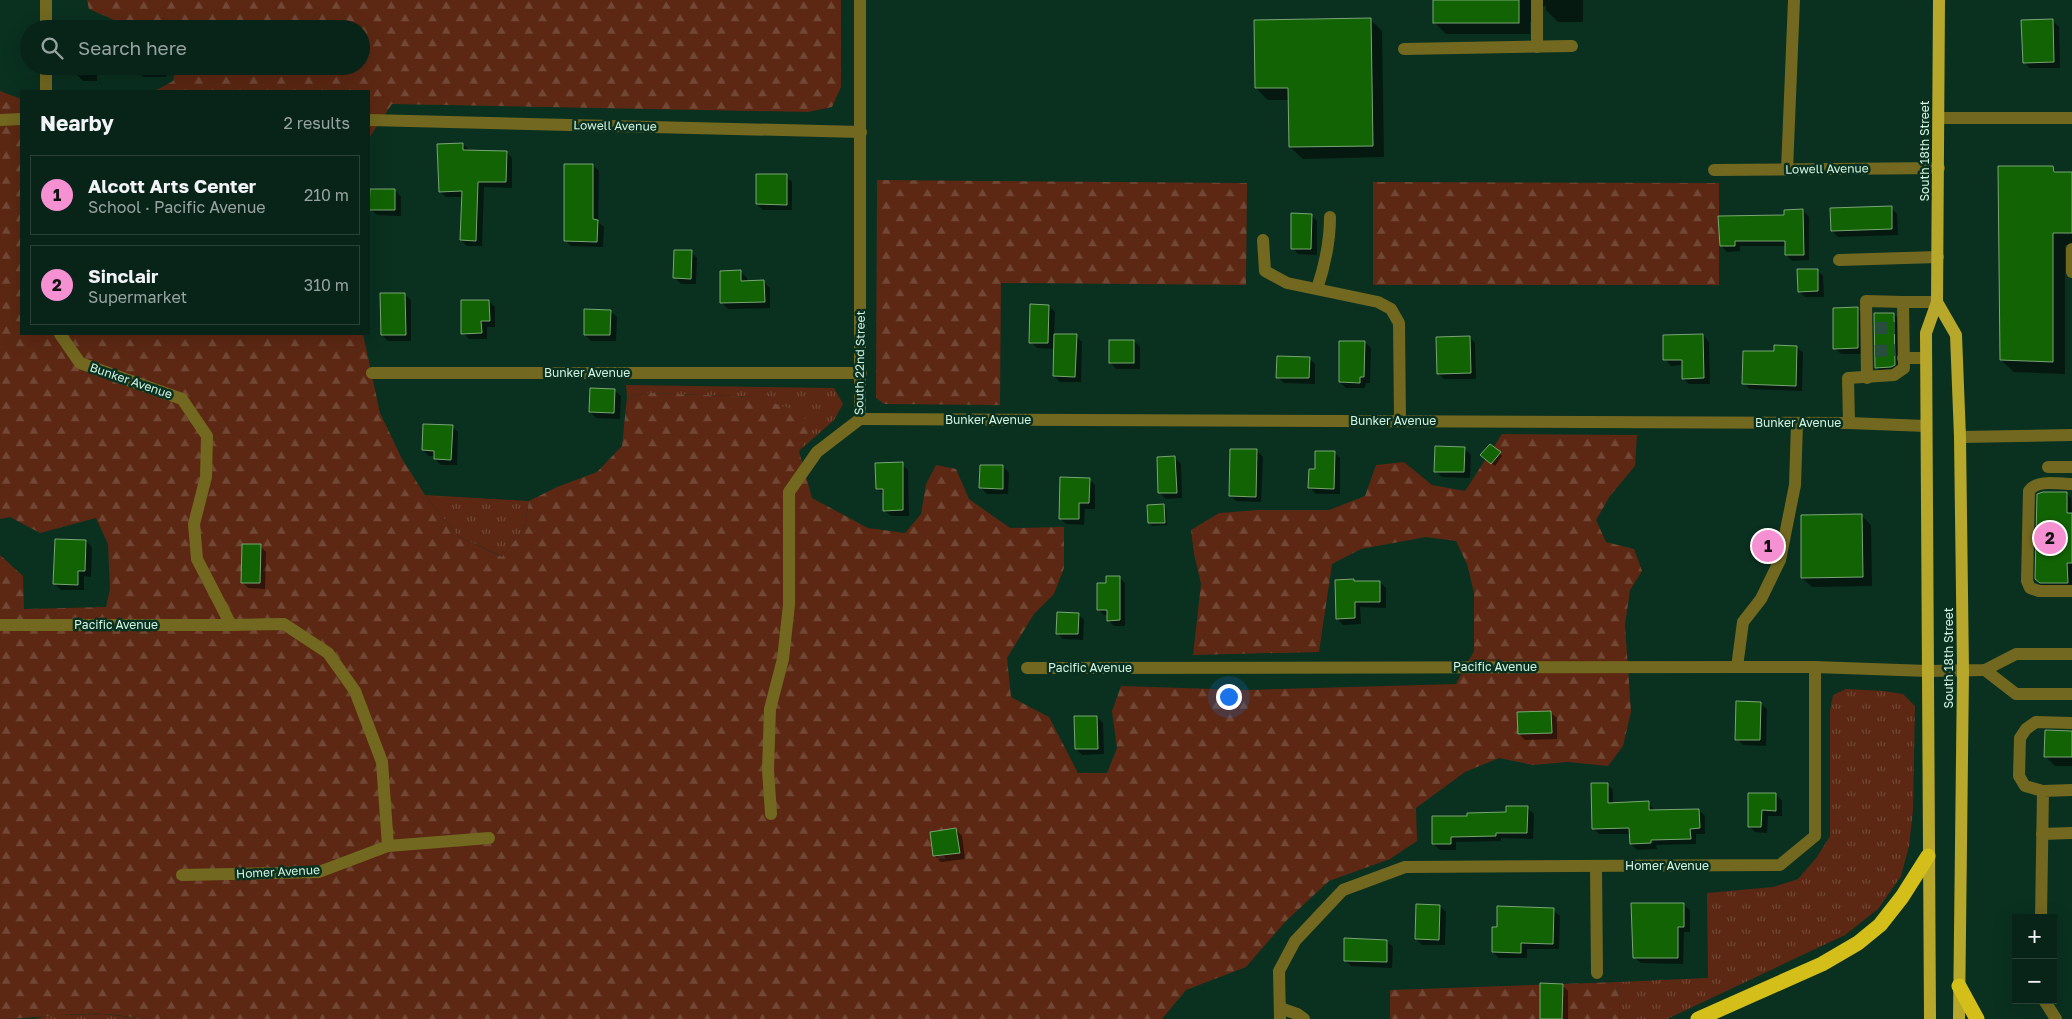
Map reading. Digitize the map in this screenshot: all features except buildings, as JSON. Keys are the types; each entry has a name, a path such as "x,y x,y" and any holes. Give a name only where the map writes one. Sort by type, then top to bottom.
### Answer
{"highway":[{"path":"1698,1019 1822,964 1858,943 1880,925 1928,856"},
{"path":"1959,986 1977,1019"}],"main road":[{"name":"South 18th Street","path":"1930,1019 1926,333 1937,302 1939,0"},
{"name":"South 18th Street","path":"1937,302 1956,335 1960,437 1963,670 1959,1019"}],"street":[{"path":"46,0 46,20"},
{"name":"South 22nd Street","path":"771,814 768,770 770,709 784,659 788,614 789,492 817,452 860,419 860,0"},
{"path":"1537,0 1537,47"},
{"path":"1787,170 1794,0"},
{"path":"1404,49 1572,46"},
{"path":"46,75 46,90"},
{"path":"1939,118 2072,118"},
{"path":"0,120 20,119"},
{"name":"Lowell Avenue","path":"370,120 861,132"},
{"name":"Lowell Avenue","path":"1714,170 1939,168"},
{"path":"1317,289 1326,262 1330,235 1330,217"},
{"path":"1263,240 1265,271 1287,283 1369,299 1391,309 1399,323 1400,421"},
{"path":"2072,249 2072,272"},
{"path":"1840,260 1938,257"},
{"path":"1867,378 1871,350 1871,328 1866,300 1937,302"},
{"path":"1849,423 1848,378 1894,375 1904,368 1900,353 1899,327 1903,302"},
{"name":"Bunker Avenue","path":"61,335 80,363 182,399 207,436 206,477 194,524 197,559 231,625"},
{"path":"1900,353 1926,358"},
{"name":"Bunker Avenue","path":"372,373 861,373"},
{"name":"Bunker Avenue","path":"860,419 1849,423 1926,426"},
{"path":"1737,667 1743,622 1761,599 1780,560 1795,485 1797,424"},
{"path":"1960,437 2072,435"},
{"path":"2048,467 2072,467"},
{"path":"2072,484 2038,484 2032,486 2028,491 2027,581 2030,588 2039,591 2072,592"},
{"name":"Pacific Avenue","path":"0,625 284,624 328,653 356,691 382,762 388,846"},
{"path":"2072,654 2016,654 1985,670 2016,694 2072,694"},
{"name":"Pacific Avenue","path":"1027,668 1815,667 1928,672 1985,670"},
{"name":"Homer Avenue","path":"1280,1014 1279,972 1295,940 1343,890 1405,867 1780,865 1815,836 1815,667"},
{"path":"2072,723 2036,722 2026,729 2020,738 2019,776 2026,786 2043,791 2072,790"},
{"path":"2041,914 2043,791"},
{"path":"2042,834 2072,833"},
{"name":"Homer Avenue","path":"182,875 319,872 388,846 488,838"},
{"path":"1596,866 1596,973"},
{"path":"2047,1004 2056,1019"},
{"path":"1280,1014 1297,1014 1304,1019"}],"green space":[{"path":"87,0 841,0 841,87 832,107 808,112 392,104 370,137 370,90 157,90 173,81 174,75 370,75 370,20 114,20 89,9"},
{"path":"0,91 20,99 20,335 363,335 380,413 402,459 425,495 458,536 502,557 524,529 529,501 557,487 597,472 622,446 627,397 650,393 756,397 800,412 812,428 799,451 812,498 868,528 905,533 921,514 926,484 936,465 956,469 969,499 1010,528 1064,527 1064,568 1054,594 1034,614 1007,658 1011,697 1049,717 1078,773 1107,773 1117,748 1112,711 1121,686 1246,690 1456,684 1474,651 1474,593 1467,564 1456,541 1426,537 1361,549 1332,564 1319,652 1193,655 1201,584 1191,530 1219,513 1258,510 1329,510 1365,496 1376,465 1404,462 1432,485 1465,491 1502,434 1637,435 1635,466 1610,496 1596,520 1606,542 1634,549 1642,571 1630,590 1625,625 1631,712 1623,746 1608,766 1568,762 1533,765 1499,758 1465,772 1416,808 1417,841 1390,859 1329,881 1286,921 1246,967 1186,990 1162,1019 146,1019 91,1014 0,1019 0,555 23,576 24,609 106,607 110,589 108,544 96,518 40,533 10,517 0,519"},
{"path":"877,180 1247,183 1246,285 1001,283 1000,405 884,404 876,398"},
{"path":"1373,182 1719,183 1719,285 1373,285"},
{"path":"626,385 834,388 843,404 834,420 799,451 812,428 756,397 650,393 627,397"},
{"path":"425,495 529,501 524,529 503,557 458,536"},
{"path":"1846,689 1903,694 1915,706 1913,810 1909,846 1901,876 1878,909 1845,935 1667,1019 1620,1019 1618,982 1708,978 1707,893 1773,887 1798,879 1817,857 1830,836 1830,711 1833,695"},
{"path":"1618,982 1620,1019 1390,1019 1390,990"},
{"path":"103,1014 146,1019 33,1019 51,1015"}],"tunnel":[{"path":"1875,328 1895,328"},
{"path":"1875,351 1895,350"}],"place":[{"name":"Sinclair","path":"2050,538"},
{"name":"Alcott Arts Center","path":"1768,546"}]}
